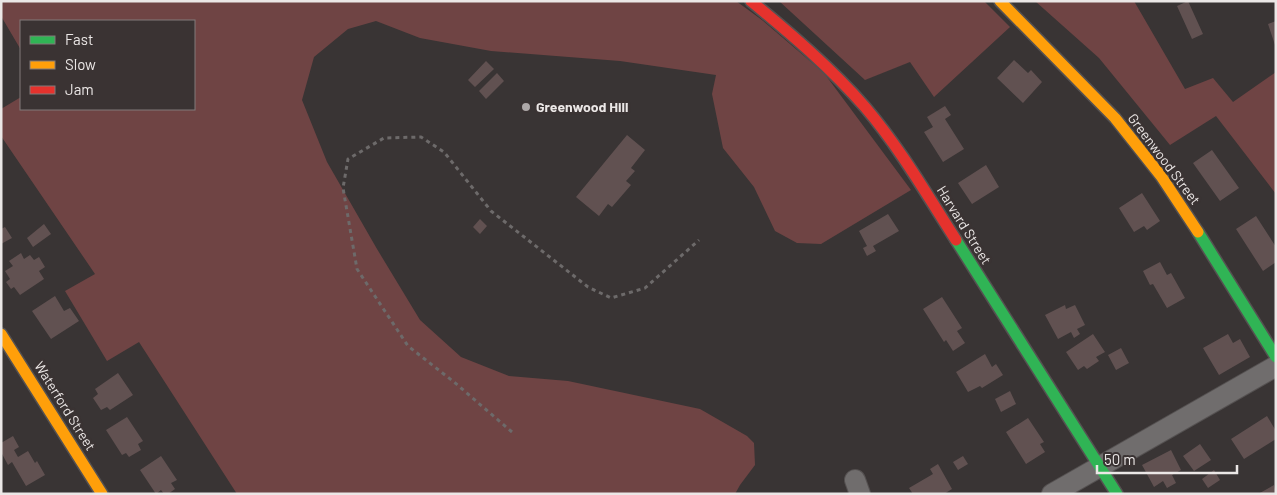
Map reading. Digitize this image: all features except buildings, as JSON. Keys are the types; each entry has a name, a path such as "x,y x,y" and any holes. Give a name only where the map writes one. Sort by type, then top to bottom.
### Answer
{"street":[{"name":"Harvard Street","path":"751,1 809,50 848,89 885,133 920,183 1117,494"},
{"name":"Greenwood Street","path":"1000,1 1115,118 1161,176 1276,357"},
{"name":"Waterford Street","path":"1,334 102,494"},
{"path":"1052,494 1276,366"}],"path":[{"path":"512,432 454,382 408,346 358,269 343,188 348,159 384,138 421,137 444,152 491,211 588,287 611,298 645,288 699,240"}],"shaded area":[{"path":"1,1 736,1 762,20 824,73 911,190 821,244 797,243 775,231 754,187 723,148 712,94 716,75 620,61 491,51 420,38 376,21 348,29 314,57 302,100 327,162 420,320 461,357 509,376 568,381 700,409 747,436 754,443 755,465 735,494 237,494 139,342 107,361 65,291 95,274 1,136 1,109 20,98 20,110 195,110 195,20 20,20 20,48 1,16"},
{"path":"779,1 984,1 1010,27 934,97 910,62 865,80"},
{"path":"1035,1 1134,1 1185,89 1213,78 1233,102 1276,72 1276,194 1216,116 1170,145 1099,58"}],"traffic: fast":[{"path":"1198,232 1276,357"},
{"path":"956,240 1117,494"}],"traffic: slow":[{"path":"1000,1 1115,118 1161,176 1198,232"},
{"path":"1,334 102,494"}],"traffic: jam":[{"path":"751,1 825,65 865,107 902,155 956,240"}],"place":[{"name":"Greenwood Hill","path":"526,107"}]}
